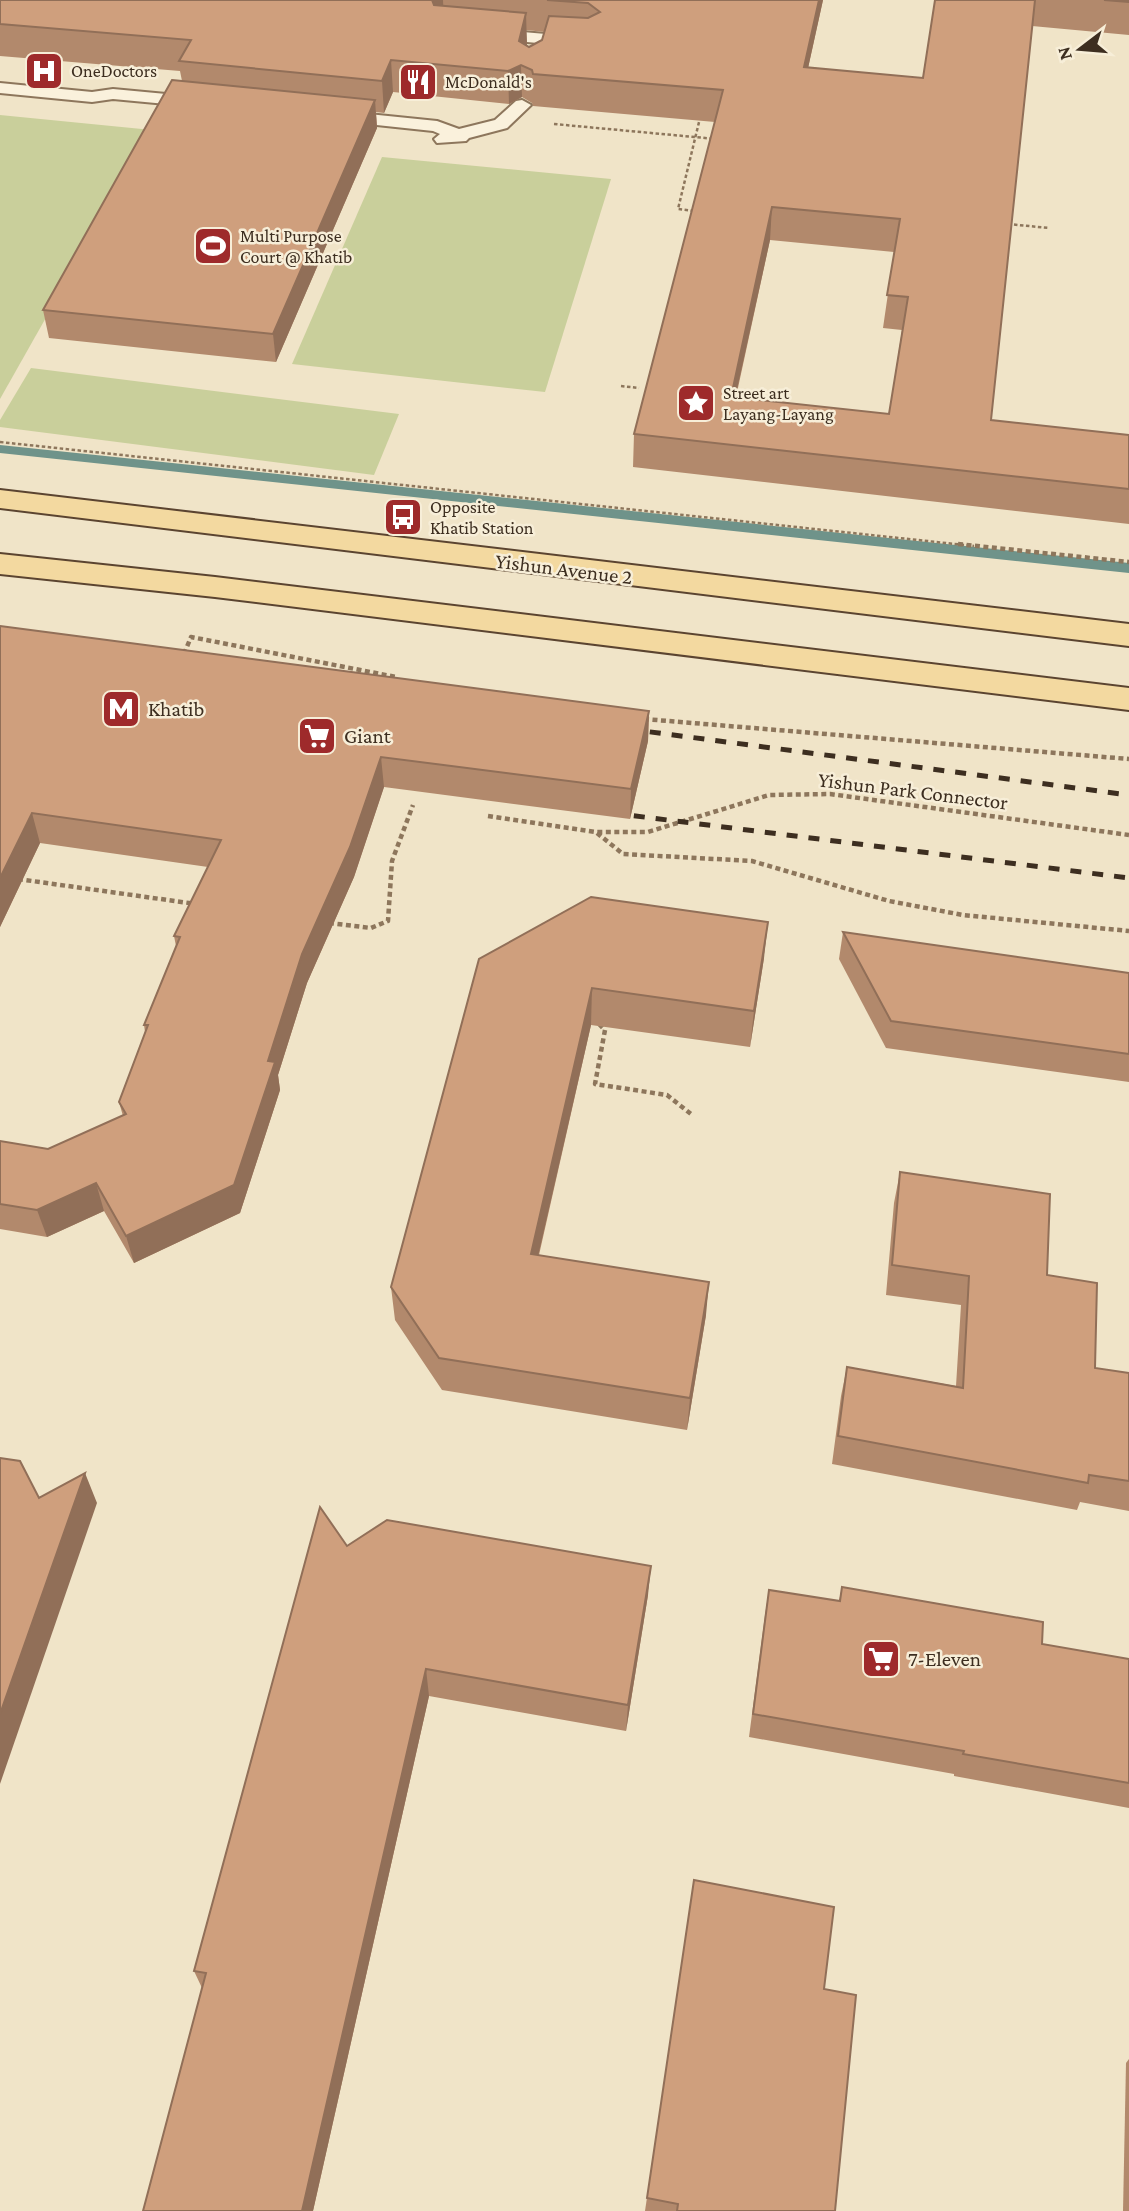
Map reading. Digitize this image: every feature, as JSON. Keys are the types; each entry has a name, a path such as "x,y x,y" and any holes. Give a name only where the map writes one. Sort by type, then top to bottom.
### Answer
{"main road":[{"name":"Yishun Avenue 2","path":"0,499 1129,635"},
{"path":"0,564 189,584 1129,699"}],"lane":[{"path":"468,32 588,43"},
{"path":"534,61 540,38"},
{"path":"0,88 92,97 113,94 221,104"},
{"path":"92,97 105,110 199,119"},
{"path":"332,132 426,142 460,136 501,124 522,105"},
{"path":"316,114 438,126 460,136"}],"path":[{"path":"694,211 678,209 702,110"},
{"path":"506,120 723,140"},
{"path":"997,222 1049,229"},
{"path":"621,386 639,388"},
{"path":"0,442 1129,562"},
{"path":"179,664 191,638 396,677 404,688"},
{"path":"641,719 1129,759"},
{"name":"Yishun Park Connector","path":"488,816 596,832 648,832 769,795 830,794 1129,835"},
{"path":"324,923 371,928 388,921 393,905 390,870 413,805"},
{"path":"596,832 623,854 752,861 889,901 939,910 1129,931"},
{"path":"13,878 203,905"},
{"path":"597,1022 605,1030 595,1084 667,1095 691,1114"}],"green space":[{"path":"0,115 152,130 0,399"},
{"path":"382,157 611,179 545,392 292,364"},
{"path":"31,368 399,414 374,475 0,427 0,420"}],"building":[{"path":"0,0 432,0 434,5 526,13 519,41 529,47 542,40 549,16 588,18 600,12 588,3 547,0 819,0 804,67 923,78 935,0 1035,0 991,420 1129,435 1129,489 634,434 723,90 533,74 532,70 521,65 508,71 391,60 382,81 179,61 191,40 0,24","holes":["772,207 900,219 887,295 908,297 889,414 731,397"]},
{"name":"Multi Purpose Court @ Khatib","path":"172,80 375,100 273,334 43,310"},
{"path":"0,626 649,711 631,789 381,757 350,847 302,954 268,1061 275,1062 234,1185 126,1236 96,1183 37,1210 0,1204 0,1141 48,1149 126,1114 119,1102 148,1025 144,1025 180,937 174,936 221,840 32,813 0,878"},
{"path":"591,897 768,922 754,1011 592,988 531,1254 709,1282 690,1398 439,1358 391,1287 479,959"},
{"path":"843,932 1129,973 1129,1054 891,1021"},
{"path":"900,1172 1050,1194 1047,1275 1097,1283 1095,1368 1129,1373 1129,1481 1089,1475 1088,1483 838,1436 847,1367 963,1388 969,1276 892,1265"},
{"path":"0,1458 20,1461 39,1498 85,1473 0,1714"},
{"path":"320,1507 347,1546 387,1520 651,1566 628,1705 426,1669 302,2211 143,2211 206,1973 194,1971"},
{"path":"842,1587 1043,1622 1042,1644 1129,1659 1129,1783 753,1714 769,1590 840,1601"},
{"path":"694,1880 834,1907 824,1989 856,1995 835,2211 677,2211 678,2204 647,2198"}],"waterway":[{"path":"0,449 1129,568"}],"railway":[{"path":"628,729 1129,795"},
{"path":"612,813 1129,878"}],"place":[{"name":"OneDoctors","path":"44,71"},
{"name":"McDonald's","path":"418,82"},
{"name":"Multi Purpose Court @ Khatib","path":"213,246"},
{"name":"Street art Layang-Layang","path":"696,403"},
{"name":"Opposite Khatib Station","path":"403,517"},
{"name":"Khatib","path":"121,709"},
{"name":"Giant","path":"317,736"},
{"name":"7-Eleven","path":"881,1659"}]}
